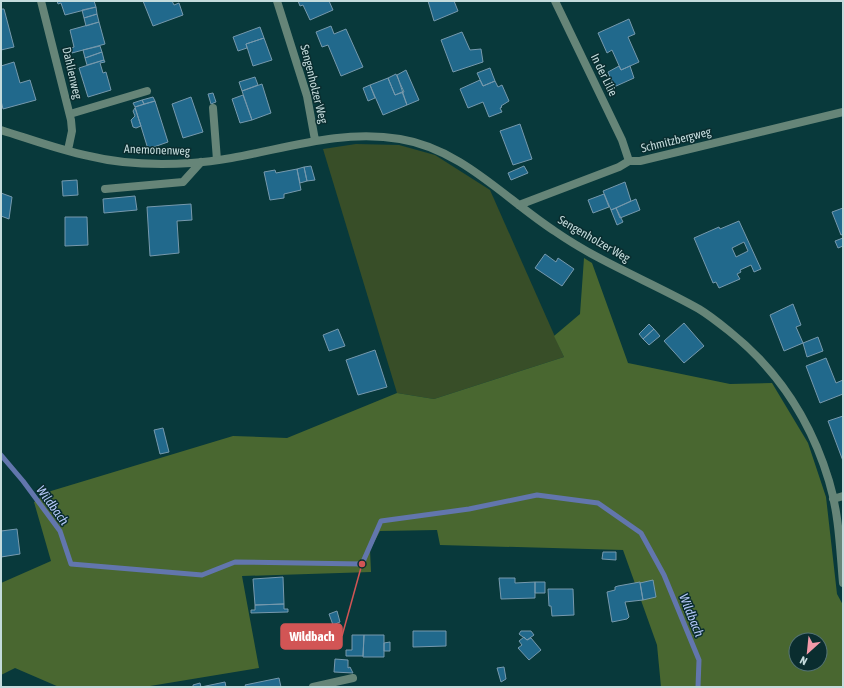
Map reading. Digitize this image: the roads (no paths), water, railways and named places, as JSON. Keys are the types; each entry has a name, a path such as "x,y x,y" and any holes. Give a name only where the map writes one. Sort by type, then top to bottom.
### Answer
{"street":[{"name":"Dahlienweg","path":"41,1 70,114 72,131 68,150"},
{"name":"Sengenholzer Weg","path":"277,1 307,96 314,140 373,137 398,139 418,143 440,151 460,162 519,205 534,218 589,253 702,310 759,357 774,374 799,411 820,454 833,499 839,533 843,583"},
{"name":"In der Lilie","path":"555,1 622,140 629,161"},
{"path":"70,114 148,91"},
{"path":"213,108 217,160"},
{"name":"Schmitzbergweg","path":"519,205 619,168 629,161 640,162 843,112"},
{"name":"Anemonenweg","path":"1,130 90,157 154,163 201,162 217,160 314,140"},
{"path":"105,188 183,182 201,162"},
{"path":"833,499 843,496"},
{"path":"313,687 353,678"}],"waterway":[{"name":"Wildbach","path":"1,455 23,481 60,531 71,564 202,575 235,562 362,564 381,521 469,509 537,495 598,503 641,533 664,575 699,660 698,687"}],"place":[{"name":"Wildbach","path":"362,564"}]}
